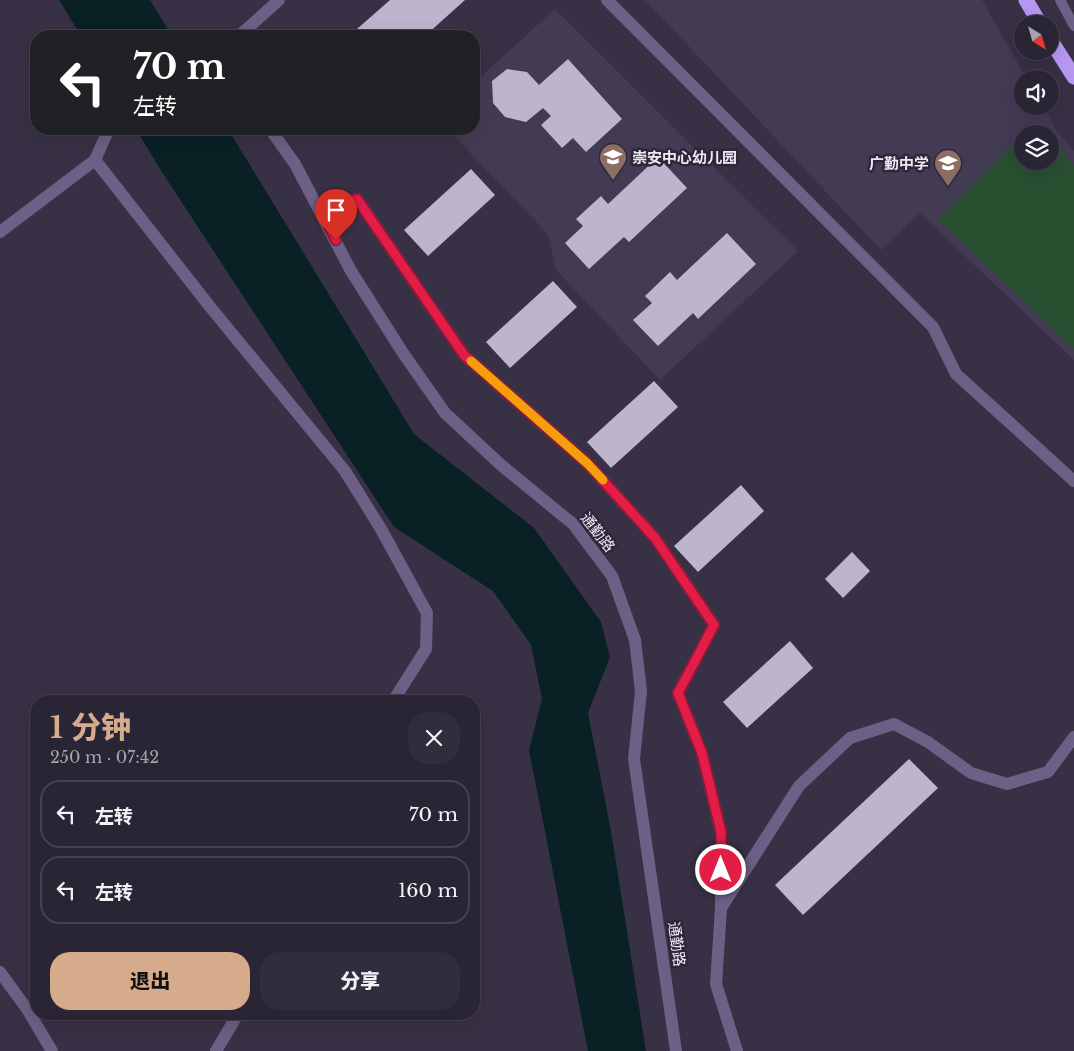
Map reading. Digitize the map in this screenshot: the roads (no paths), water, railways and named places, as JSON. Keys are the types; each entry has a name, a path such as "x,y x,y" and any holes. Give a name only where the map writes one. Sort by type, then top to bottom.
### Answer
{"highway":[{"path":"1026,0 1035,15"},
{"path":"1059,53 1074,77"}],"street":[{"path":"246,30 279,0"},
{"path":"607,0 933,327 956,374 1074,482"},
{"path":"0,232 95,160 107,135"},
{"name":"通勤路","path":"274,135 295,164 321,210 351,271 403,354 445,413 501,465 573,524 612,576 635,640 641,691 634,759 676,1051"},
{"path":"95,160 211,308 344,470 418,596 427,613 426,649 397,695"},
{"path":"321,210 357,199 464,355 588,464 655,538 714,625 678,693 702,753 721,832 721,908 716,984 737,1051"},
{"path":"721,908 799,786 850,738 894,724 928,742 971,773 1007,784 1048,772 1074,737"},
{"path":"0,972 30,1014"},
{"path":"34,1020 52,1051"},
{"path":"216,1051 234,1020"}],"lane":[{"path":"1060,0 1074,26"}],"place":[{"name":"崇安中心幼儿园","path":"613,181"},
{"name":"广勤中学","path":"948,187"}]}
